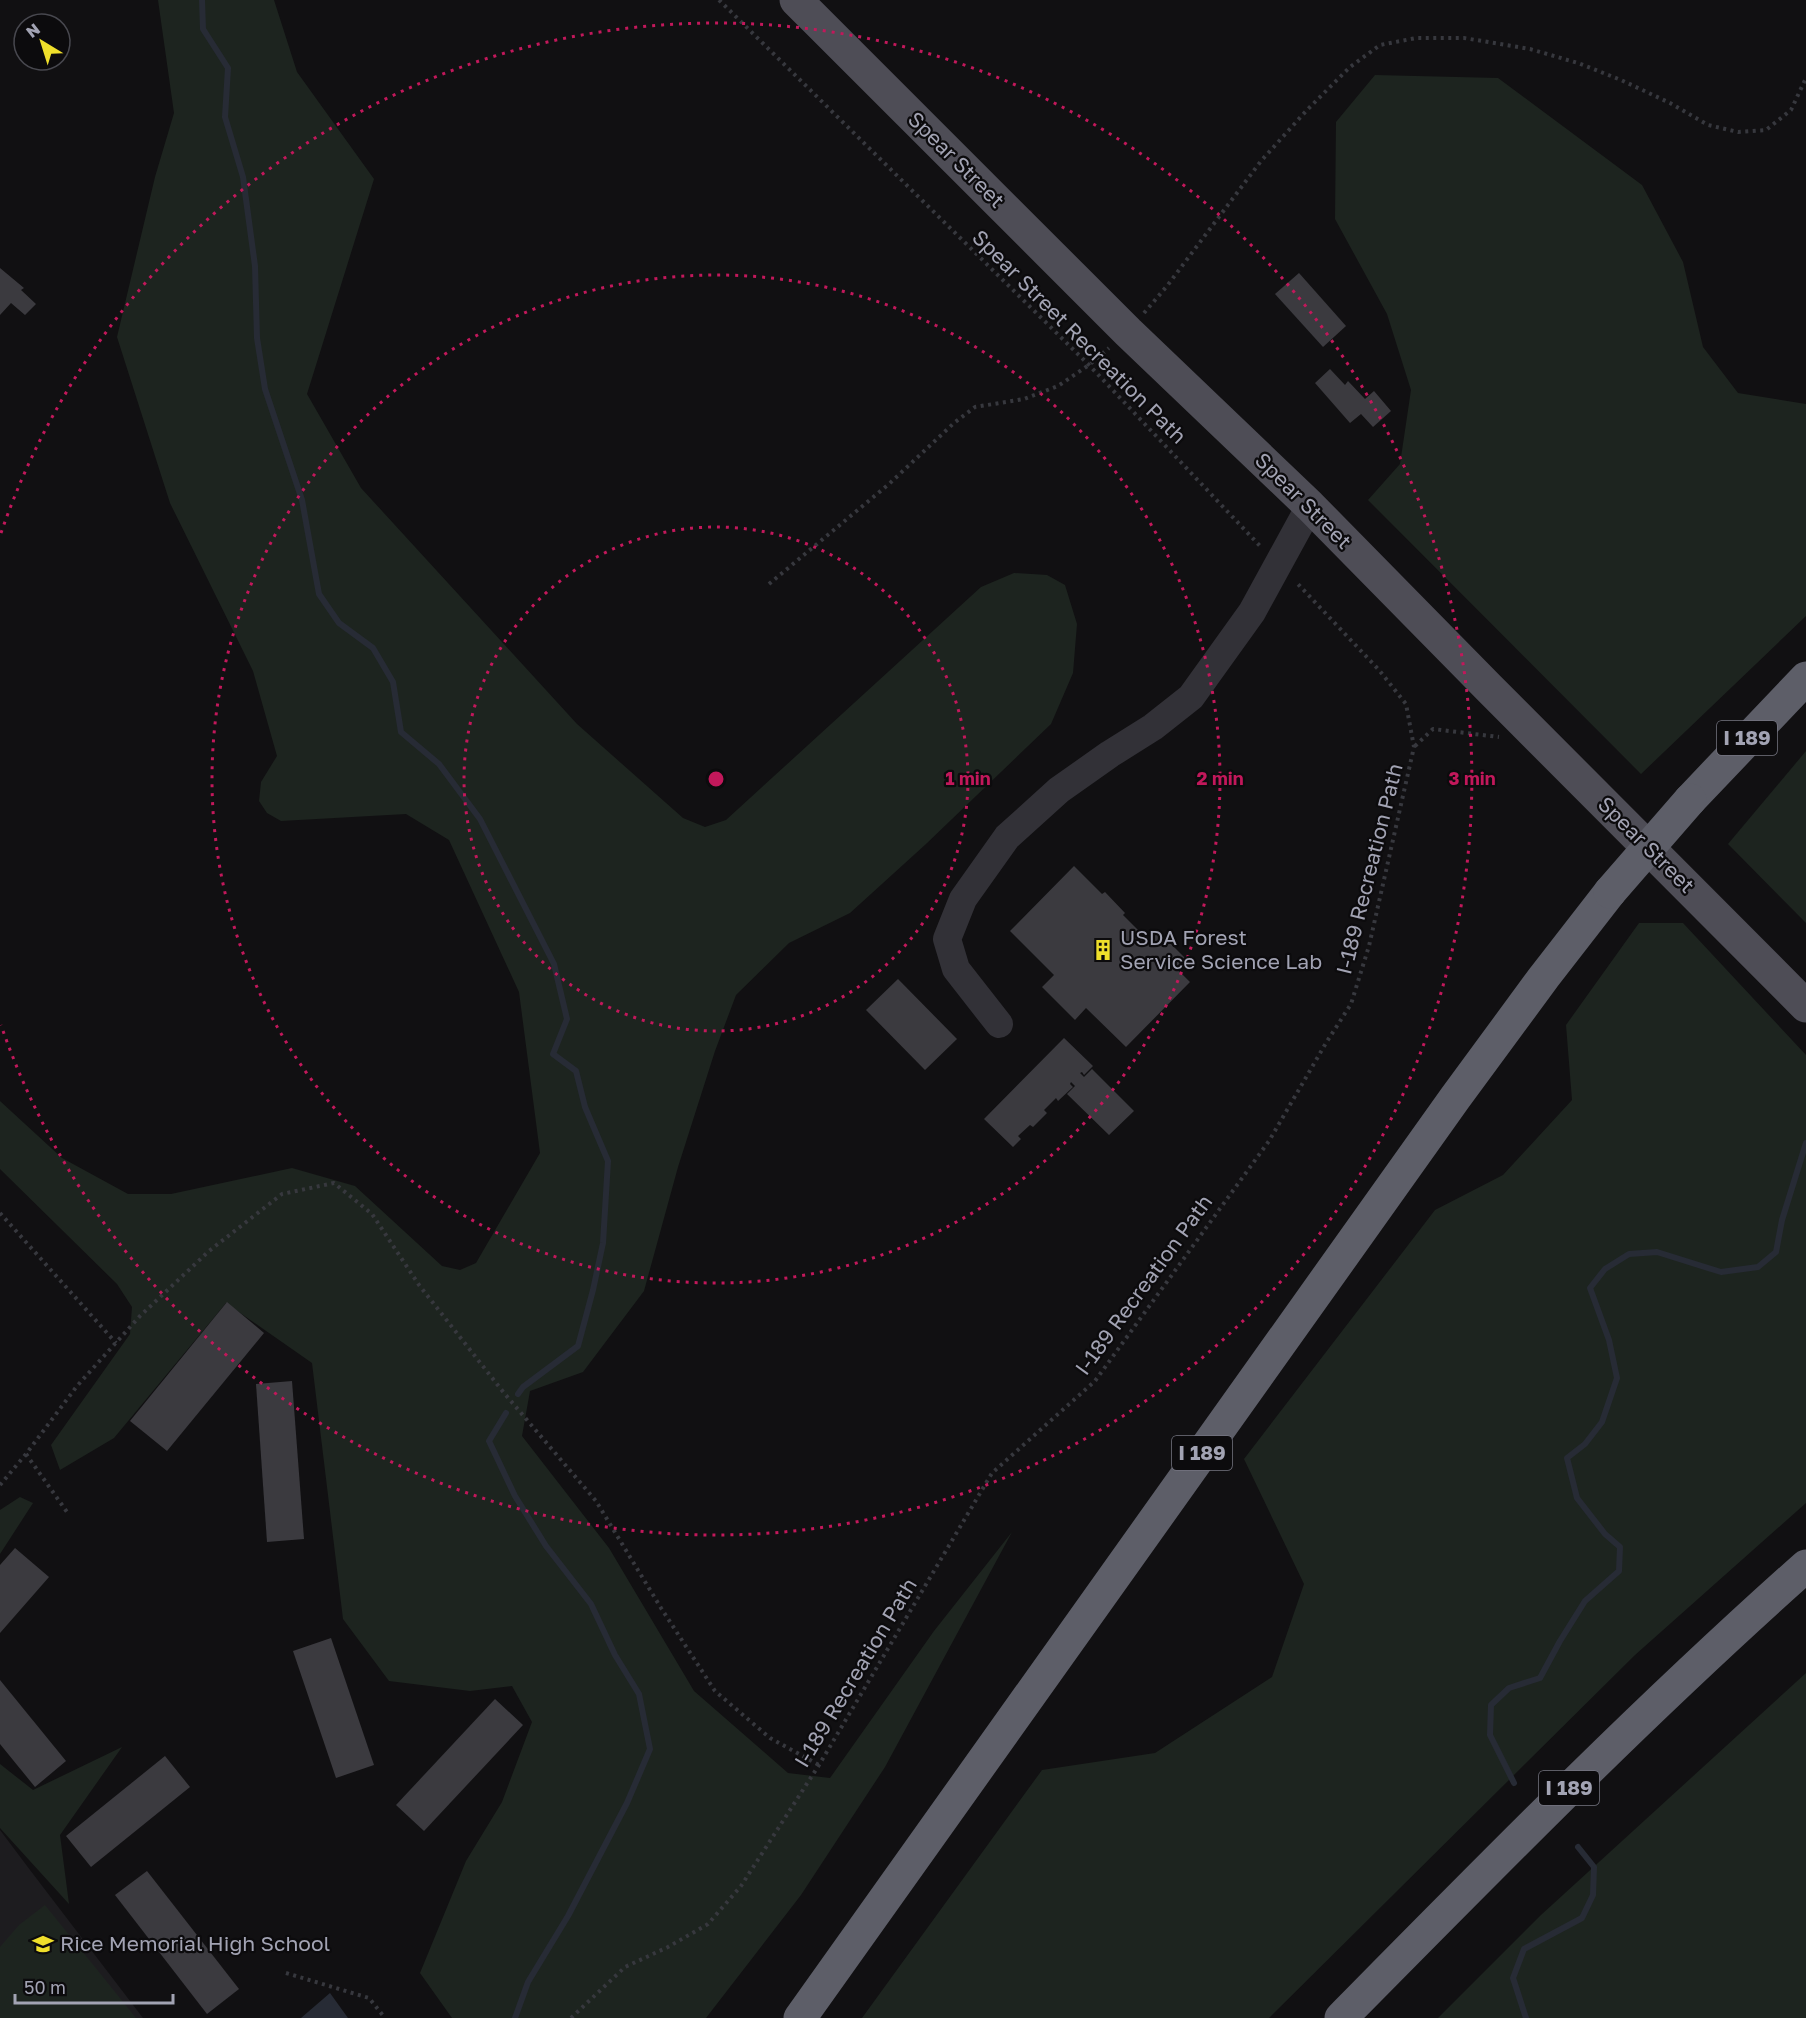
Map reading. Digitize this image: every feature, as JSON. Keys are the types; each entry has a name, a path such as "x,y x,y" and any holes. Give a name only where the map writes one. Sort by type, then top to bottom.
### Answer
{"highway":[{"name":"I 189","path":"800,2018 1455,1098 1544,977 1611,892 1690,800 1806,678"},
{"name":"I 189","path":"1341,2018 1616,1741 1806,1566"}],"main road":[{"name":"Spear Street","path":"796,0 1128,332 1310,506 1806,1006"}],"lane":[{"path":"999,1024 956,969 947,939 963,899 1007,837 1059,790 1153,727 1191,697 1252,612 1310,506"}],"path":[{"name":"Spear Street Recreation Path","path":"719,0 1089,365 1379,670 1406,704"},
{"path":"769,584 889,484 954,423 975,407 1024,399 1058,386 1089,365 1128,332 1167,286 1269,152 1350,66 1380,45 1416,38 1464,38 1530,49 1578,63 1621,80 1670,103 1708,125 1737,132 1766,130 1791,110 1806,78"},
{"name":"I-189 Recreation Path","path":"570,2018 625,1967 668,1947 708,1924 741,1886 819,1765 992,1473 1095,1381 1269,1141 1351,1004 1369,946 1414,747 1406,704"},
{"path":"1414,747 1433,729 1510,739"},
{"path":"0,1485 77,1386 140,1316 209,1251 282,1194 334,1183 372,1214 419,1285 454,1330 596,1501 715,1691 770,1738 819,1765"},
{"path":"0,1213 116,1343"},
{"path":"26,1454 67,1512"},
{"path":"286,1973 369,1998 385,2018"}],"shaded area":[{"path":"158,0 274,0 297,72 374,179 307,394 361,488 577,724 683,818 705,827 726,820 981,587 1014,573 1047,575 1065,585 1077,624 1073,673 1051,724 850,913 789,943 736,995 715,1051 678,1167 644,1291 583,1372 530,1391 522,1436 609,1548 694,1691 788,1773 830,1778 934,1631 1012,1532 885,1767 801,1895 706,2018 452,2018 420,1973 466,1861 502,1802 532,1722 512,1686 470,1691 389,1681 343,1619 312,1363 226,1303 114,1438 60,1470 51,1445 130,1334 132,1307 117,1284 0,1169 0,1101 62,1158 128,1194 171,1194 292,1168 355,1186 442,1266 460,1270 476,1263 540,1153 519,992 449,840 406,814 281,821 267,813 259,801 261,782 277,756 253,671 170,503 117,337 155,177 174,113"},
{"path":"1375,75 1498,78 1642,185 1683,262 1703,347 1738,393 1806,404 1806,616 1641,774 1368,500 1400,464 1411,390 1387,314 1335,219 1336,122"},
{"path":"1806,751 1806,923 1728,844"},
{"path":"1639,923 1683,923 1806,1055 1806,1503 1635,1655 1269,2018 862,2018 1042,1770 1155,1753 1272,1677 1304,1584 1244,1459 1435,1210 1503,1175 1572,1100 1566,1025"},
{"path":"20,1497 33,1503 0,1554 0,1510"},
{"path":"1806,1673 1806,2018 1438,2018 1541,1915"},
{"path":"122,1747 60,1835 69,1904 0,1828 0,1764 33,1790"},
{"name":"Rice Memorial High School","path":"0,1830 30,1870 143,2018 0,2018"},
{"name":"Rice Memorial High School","path":"45,1905 136,2018 0,2018 0,1947 19,1925"},
{"path":"330,1993 348,2018 301,2018"}],"building":[{"path":"0,268 24,288 21,290 36,304 25,315 11,303 0,315"},
{"path":"1299,273 1346,326 1323,347 1275,294"},
{"path":"1330,369 1345,385 1348,381 1365,399 1374,391 1391,411 1373,427 1361,414 1350,423 1315,383"},
{"name":"USDA Forest Service Science Lab","path":"1074,866 1102,894 1105,892 1125,913 1123,915 1148,940 1157,930 1187,960 1178,970 1190,982 1126,1047 1086,1008 1075,1020 1042,987 1054,975 1010,931"},
{"path":"898,979 957,1039 925,1070 866,1010"},
{"path":"1064,1038 1093,1066 1084,1075 1080,1073 1084,1077 1092,1069 1134,1111 1109,1135 1067,1094 1075,1086 1071,1082 1073,1087 1058,1101 1056,1098 1044,1110 1047,1113 1033,1127 1030,1125 1018,1136 1021,1139 1013,1147 984,1119"},
{"path":"227,1302 264,1333 167,1451 130,1421"},
{"path":"292,1381 304,1539 267,1542 256,1384"},
{"path":"15,1548 49,1577 0,1633 0,1565"},
{"path":"331,1638 374,1765 336,1778 293,1651"},
{"path":"0,1680 66,1761 35,1787 0,1744"},
{"path":"495,1699 523,1725 424,1831 396,1805"},
{"path":"165,1756 190,1787 91,1867 66,1836"},
{"path":"147,1871 239,1989 207,2014 115,1895"}],"waterway":[{"path":"202,0 203,29 228,68 225,117 243,177 255,266 257,338 265,389 302,500 319,594 339,623 373,648 393,682 401,732 439,764 480,819 554,964 567,1019 553,1054 576,1071 585,1107 608,1161 603,1243 578,1346 523,1387 518,1394"},
{"path":"1514,1783 1490,1735 1491,1705 1509,1688 1540,1678 1585,1601 1619,1571 1620,1547 1605,1534 1577,1498 1567,1458 1585,1444 1602,1422 1617,1378 1609,1340 1590,1288 1605,1269 1629,1254 1657,1252 1721,1272 1758,1267 1776,1252 1782,1220 1806,1143"},
{"path":"506,1413 489,1441 515,1496 546,1546 591,1604 615,1655 639,1694 650,1749 627,1803 568,1916 528,1982 515,2018"},
{"path":"1526,2018 1513,1978 1524,1949 1582,1918 1593,1895 1594,1867 1578,1847"}],"place":[{"name":"USDA Forest Service Science Lab","path":"1103,950"},
{"name":"Rice Memorial High School","path":"43,1944"}]}
